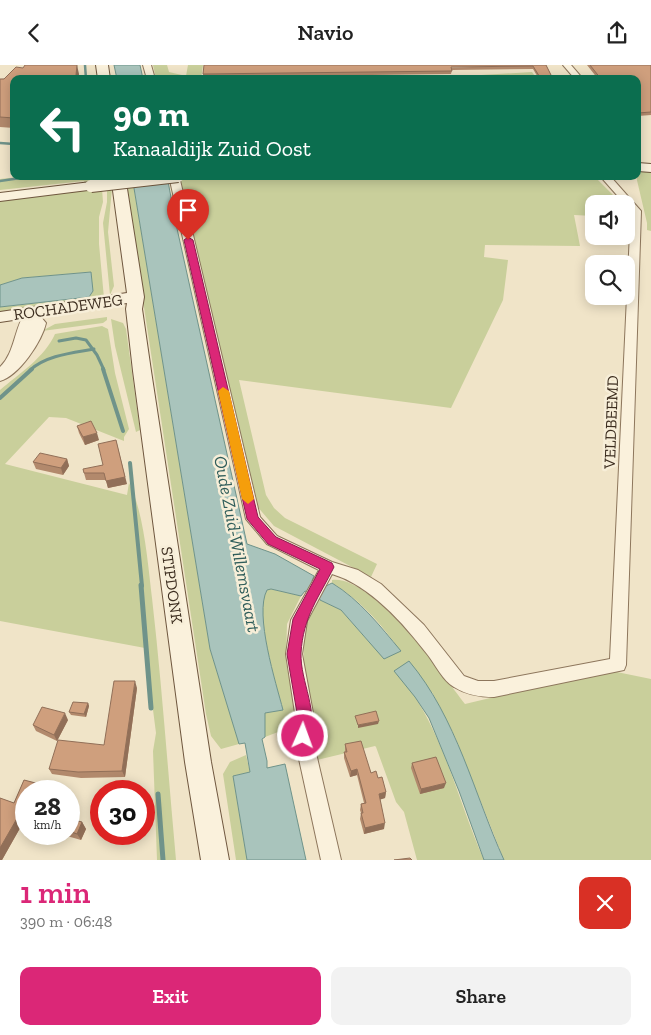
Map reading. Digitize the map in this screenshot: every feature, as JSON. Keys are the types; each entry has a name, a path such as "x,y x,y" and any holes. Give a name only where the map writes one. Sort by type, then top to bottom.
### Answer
{"main road":[{"name":"STIPDONK","path":"118,180 121,200 115,217 115,242 131,302 198,762 215,860"},
{"path":"0,197 144,180"},
{"name":"ROCHADEWEG","path":"0,327 131,302"},
{"name":"ROCHADEWEG","path":"0,317 31,320"}],"street":[{"path":"567,65 575,75"},
{"path":"175,180 253,519 272,540 328,567 299,619 294,654 304,713 303,736 331,860"},
{"name":"VELDBEEMD","path":"328,567 353,575 376,589 418,630 458,681 477,689 494,689 618,665 636,211 615,182"},
{"path":"0,376 34,341 31,320"}],"green space":[{"path":"153,65 167,65 169,72 182,75 155,75"},
{"path":"188,65 203,65 202,75 186,75"},
{"path":"532,72 534,75 482,75"},
{"path":"641,169 651,170 651,231 647,230 637,180 641,180"},
{"path":"0,179 101,180 103,202 99,217 99,244 104,298 0,314 0,307 84,298 89,297 93,291 90,272 22,278 0,285 0,200 86,190 84,181 0,190"},
{"path":"125,180 133,180 210,649 239,744 221,749 211,736 206,714"},
{"path":"175,180 598,180 613,195 585,195 585,216 574,215 580,246 485,245 484,257 508,260 503,300 451,408 239,380 266,495 274,508 285,518 377,564 371,577 274,526 256,505"},
{"path":"112,188 108,232 114,286 110,295 103,223 107,202 107,189"},
{"path":"107,317 107,320 103,323 42,331 55,324"},
{"path":"111,319 123,323 126,329 140,430 136,432 115,346"},
{"path":"102,326 108,329 115,373 129,429 124,437 124,441 66,418 49,417 5,464 127,495 129,483 142,523 147,555 159,663 176,860 157,860 153,751 156,733 145,648 0,621 0,390 38,358 55,334"},
{"path":"332,580 349,583 367,593 386,609 424,650 465,704 607,670 651,679 651,860 504,860 455,737 432,692 415,697 445,756 484,860 417,860 404,812 396,802 375,746 317,760 311,734 304,669 303,628 319,597 320,600 341,610 369,642 400,651 370,613 332,583"},
{"path":"271,589 301,596 287,624 286,661 296,716 291,727 265,737 265,713 283,710 271,666 263,615 267,590"},
{"path":"246,755 250,772 233,776 247,860 236,860 223,774 230,762"}],"water":[{"path":"114,65 140,65 142,75 116,75"},
{"name":"Oude Zuid-Willemsvaart","path":"133,180 168,180 247,544 275,554 314,576 312,581 326,586 332,583 352,597 401,651 384,659 341,610 320,600 319,597 305,591 301,596 271,589 267,590 263,615 265,631 271,666 283,710 265,713 265,737 262,739 267,768 285,764 306,860 247,860 233,776 250,772 245,743 239,744 210,649"},
{"path":"91,272 93,291 89,297 0,307 0,285 22,278"},
{"path":"409,661 426,683 452,732 504,860 484,860 459,791 429,718 394,671"}],"building":[{"path":"25,65 77,65 76,75 10,75 10,118 0,117 0,79 4,79 16,67 23,68"},
{"path":"204,65 546,65 551,75 539,75 533,66 451,67 452,71 203,74"},
{"path":"590,65 651,65 651,112 641,113 641,75 598,75"},
{"path":"91,421 97,433 83,437 77,426"},
{"path":"116,440 125,477 106,481 104,473 84,473 83,469 103,465 98,444"},
{"path":"40,453 67,459 61,468 33,462"},
{"path":"114,681 135,681 122,771 78,772 49,769 58,740 104,745"},
{"path":"73,702 88,703 84,714 69,712"},
{"path":"42,707 65,713 54,735 33,725"},
{"path":"376,711 379,721 358,725 355,716"},
{"path":"361,741 371,773 376,771 378,778 382,777 386,792 379,794 385,823 365,828 361,804 366,803 357,769 351,771 344,752 347,752 345,744"},
{"path":"436,757 446,783 421,789 412,763"},
{"path":"0,798 14,803 15,801 15,822 0,848"},
{"path":"410,858 412,860 394,860"}],"waterway":[{"path":"85,65 86,75"},
{"path":"0,143 10,144"},
{"path":"0,181 10,180"},
{"path":"59,341 76,338 86,340 93,349"},
{"path":"30,370 52,358 93,349"},
{"path":"93,349 104,370"},
{"path":"0,398 32,369"},
{"path":"103,369 123,431"},
{"path":"130,463 142,586"},
{"path":"141,585 151,708"},
{"path":"158,794 163,860"}],"slow traffic":[{"path":"223,391 248,499"}],"route":[{"path":"188,240 253,519 272,540 328,567 299,619 294,654 304,713 303,736"}]}
